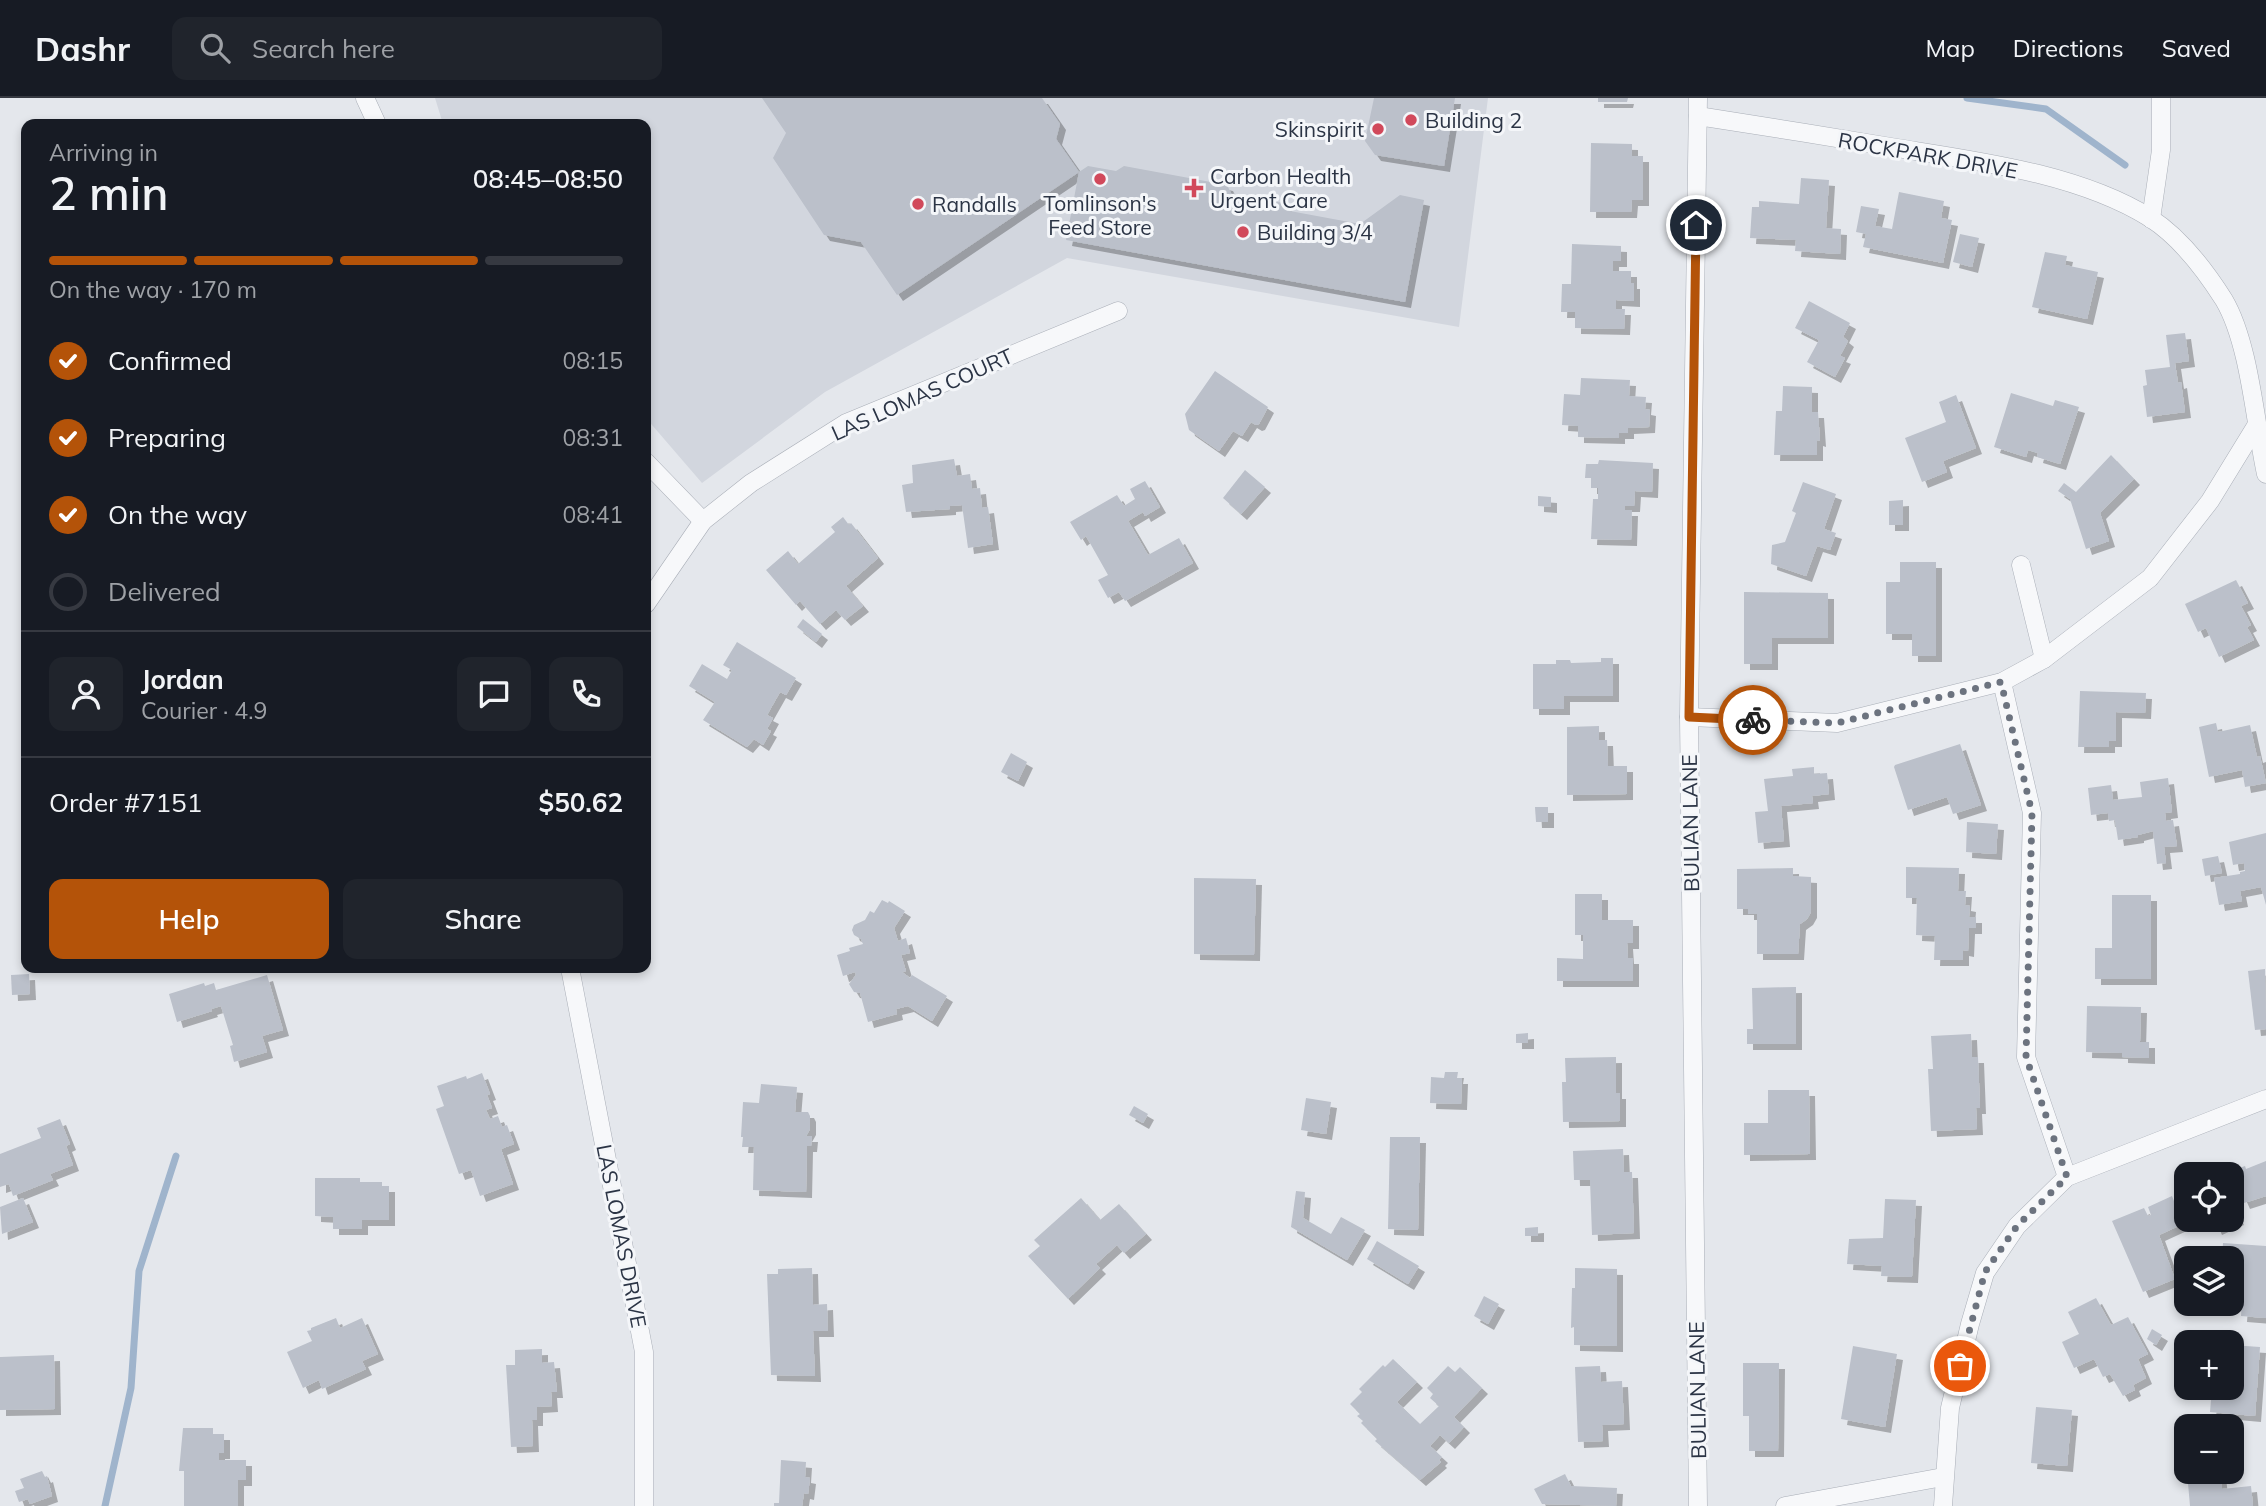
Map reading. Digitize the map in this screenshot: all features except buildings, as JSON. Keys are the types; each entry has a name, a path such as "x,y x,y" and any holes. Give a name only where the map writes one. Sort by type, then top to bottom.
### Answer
{"street":[{"path":"365,98 375,119"},
{"path":"372,98 376,119"},
{"path":"2151,219 2161,150 2161,98"},
{"name":"ROCKPARK DRIVE","path":"1698,107 1963,158 2068,183 2112,198 2151,219 2191,256 2225,302 2243,349 2266,474"},
{"name":"BULIAN LANE","path":"1698,107 1689,717 1698,1506"},
{"name":"LAS LOMAS COURT","path":"703,521 751,482 846,423 1118,311"},
{"path":"1689,717 1837,723 2001,682 2044,659 2150,578 2210,501 2256,426"},
{"path":"651,467 703,521 651,597"},
{"path":"2021,565 2044,659"},
{"path":"2001,682 2032,813 2026,1057 2067,1177"},
{"name":"LAS LOMAS DRIVE","path":"571,973 644,1352 644,1506"},
{"path":"1943,1506 1950,1408 1985,1272 2017,1226 2067,1177 2266,1099"},
{"path":"1785,1506 1943,1477"}],"shaded area":[{"path":"435,98 1488,98 1459,327 1067,258 825,392 702,483 651,424 651,119 441,119"}],"waterway":[{"path":"1967,98 2046,109 2125,165"},
{"path":"105,1506 131,1388 139,1271 176,1156"}],"way so far":[{"path":"1753,720 1837,723 2001,682 2032,813 2026,1057 2067,1177 2017,1226 1985,1272 1960,1366"}],"place":[{"name":"Building 2","path":"1411,120"},
{"name":"Skinspirit","path":"1378,129"},
{"name":"Tomlinson's Feed Store","path":"1100,179"},
{"name":"Carbon Health Urgent Care","path":"1194,188"},
{"name":"Randalls","path":"918,204"},
{"name":"Building 3/4","path":"1243,232"}],"route":[{"path":"1696,225 1689,717 1753,720"}]}
